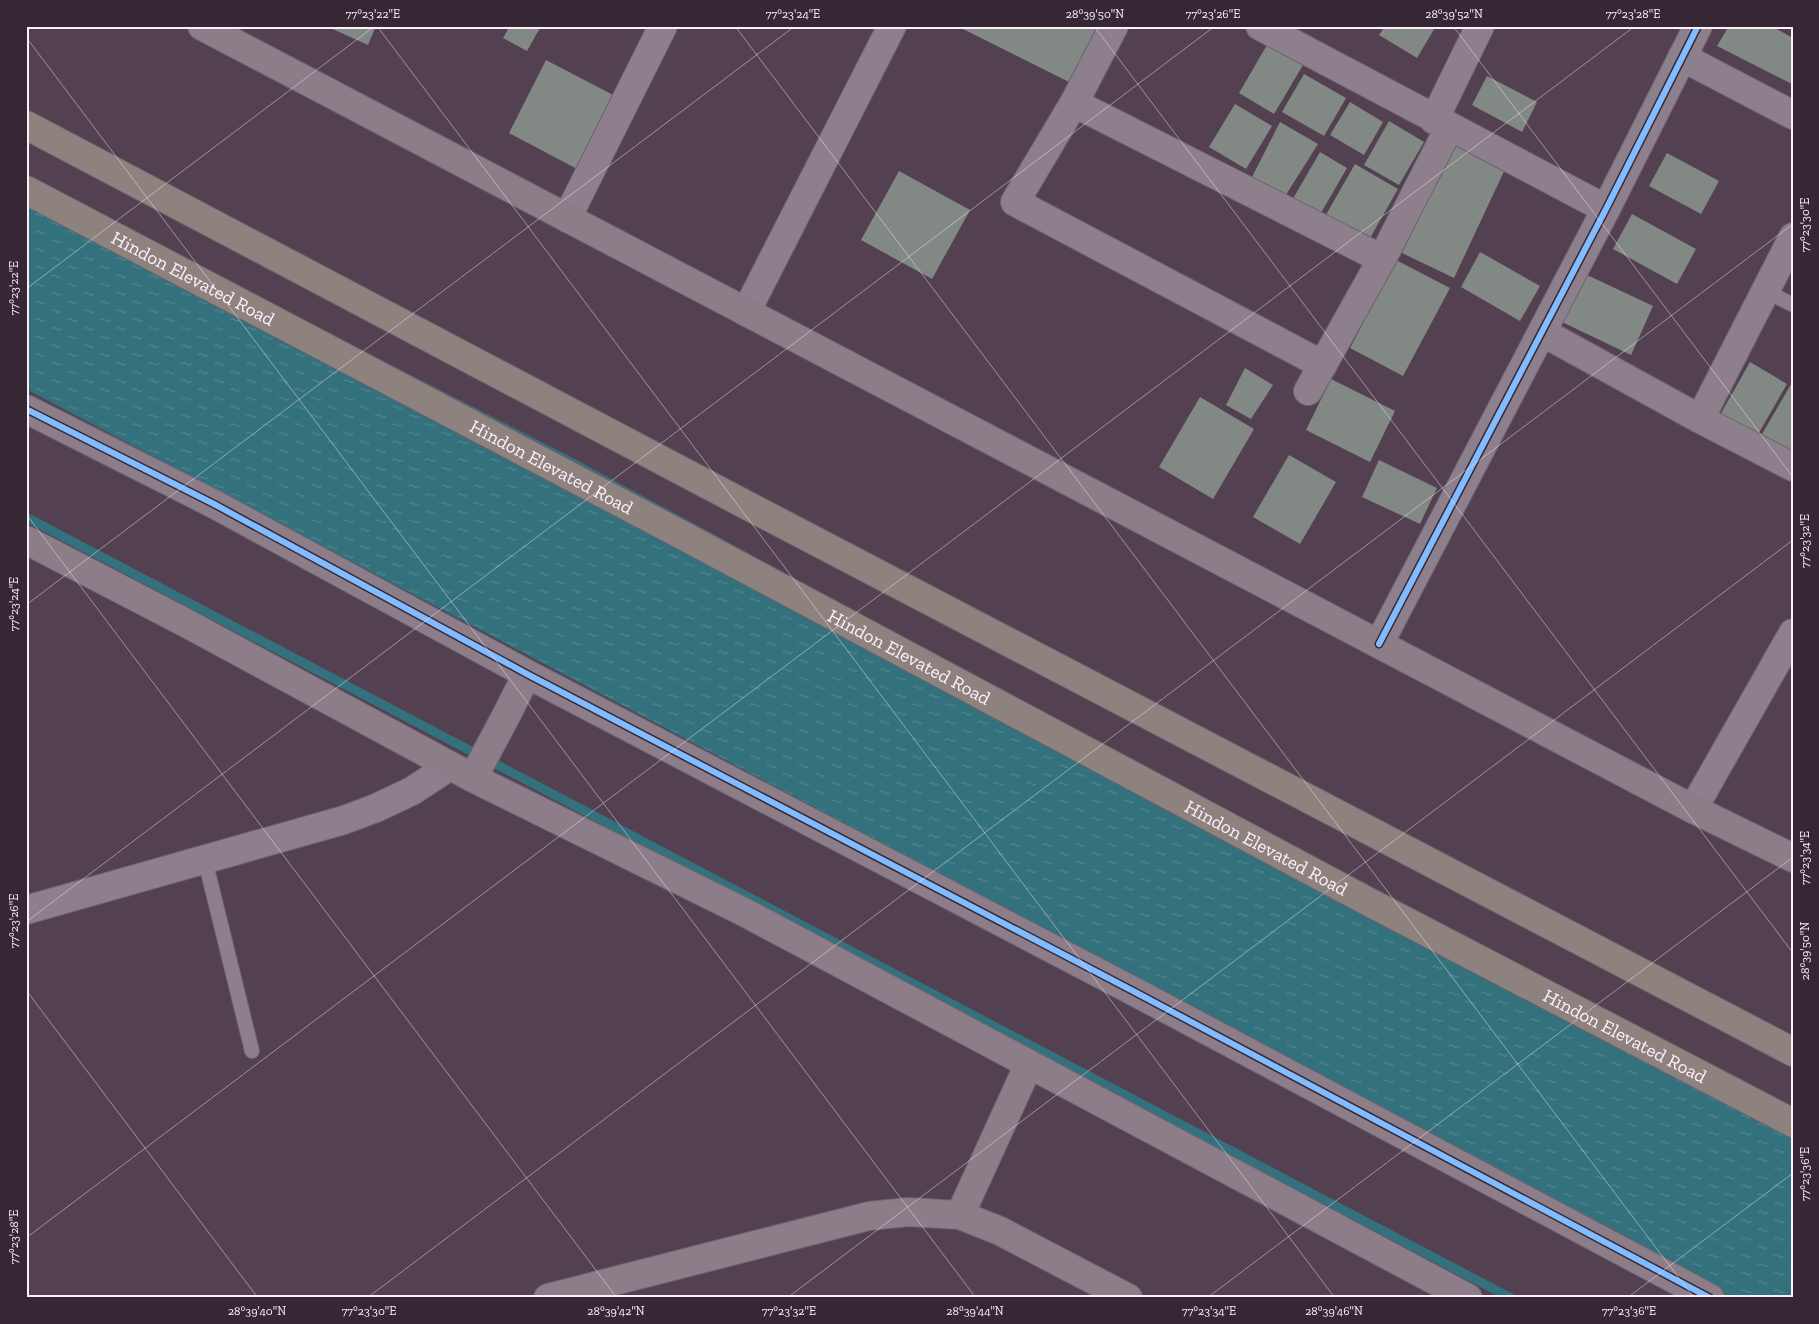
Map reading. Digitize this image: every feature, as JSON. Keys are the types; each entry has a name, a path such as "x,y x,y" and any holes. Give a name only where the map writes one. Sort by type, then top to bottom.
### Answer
{"highway":[{"path":"26,125 1793,1052"},
{"name":"Hindon Elevated Road","path":"26,190 682,535 1367,901 1793,1122"}],"street":[{"path":"202,26 1693,809 1793,858"},
{"path":"746,312 892,26"},
{"path":"1114,26 1074,103 1015,202 1322,365"},
{"path":"1308,391 1382,259 1442,124 1480,26"},
{"path":"1379,644 1606,209 1698,26"},
{"path":"568,218 661,27"},
{"path":"1272,29 1442,124 1606,209"},
{"path":"1682,57 1793,115"},
{"path":"1074,103 1382,259"},
{"path":"1700,419 1793,237"},
{"path":"1542,332 1700,419 1793,467"},
{"path":"26,409 214,504 527,674 1126,987 1710,1298"},
{"path":"26,540 744,912 1468,1298"},
{"path":"1693,809 1793,633"},
{"path":"26,910 344,820 468,769 507,714 527,674"},
{"path":"960,1215 1030,1064"},
{"path":"548,1298 869,1216 908,1212 960,1215 1000,1231 1128,1298"}],"lane":[{"path":"1766,292 1793,305"},
{"path":"205,860 252,1051"}],"water":[{"path":"26,178 569,456 1793,1118 1793,1298 1731,1298 1419,1128 26,389"}],"building":[{"path":"326,26 376,26 368,45"},
{"path":"510,26 541,26 527,51 503,38"},
{"path":"957,26 1102,26 1073,84"},
{"path":"1385,26 1436,26 1417,58 1379,35"},
{"path":"1729,26 1771,26 1793,38 1792,84 1717,46"},
{"path":"1267,45 1303,65 1274,114 1239,93"},
{"path":"546,60 615,96 577,169 509,133"},
{"path":"1304,74 1346,98 1324,136 1282,112"},
{"path":"1487,76 1537,102 1522,132 1472,105"},
{"path":"1350,102 1383,122 1364,155 1330,135"},
{"path":"1235,104 1272,126 1246,169 1209,147"},
{"path":"1389,121 1424,142 1399,185 1364,165"},
{"path":"1280,122 1318,144 1284,198 1252,177"},
{"path":"1455,140 1507,165 1454,278 1402,253"},
{"path":"1320,152 1347,168 1318,218 1291,202"},
{"path":"1667,153 1719,181 1701,214 1649,186"},
{"path":"1355,164 1398,189 1366,245 1323,220"},
{"path":"899,171 970,210 932,279 861,240"},
{"path":"1632,214 1696,249 1677,284 1613,249"},
{"path":"1480,252 1540,286 1520,321 1461,287"},
{"path":"1396,260 1450,288 1403,376 1350,348"},
{"path":"1585,274 1653,306 1631,355 1562,322"},
{"path":"1750,362 1787,384 1757,436 1720,415"},
{"path":"1245,368 1273,385 1251,419 1226,405"},
{"path":"1331,379 1395,411 1370,462 1306,430"},
{"path":"1793,381 1793,459 1759,439"},
{"path":"1200,397 1254,429 1213,499 1159,467"},
{"path":"1289,455 1336,482 1300,544 1253,517"},
{"path":"1379,460 1437,488 1420,524 1362,497"}],"waterway":[{"path":"26,517 1511,1298"}],"cycle path":[{"path":"1379,644 1606,209 1698,26"},
{"path":"26,409 214,504 527,674 1135,992 1710,1298"}]}
